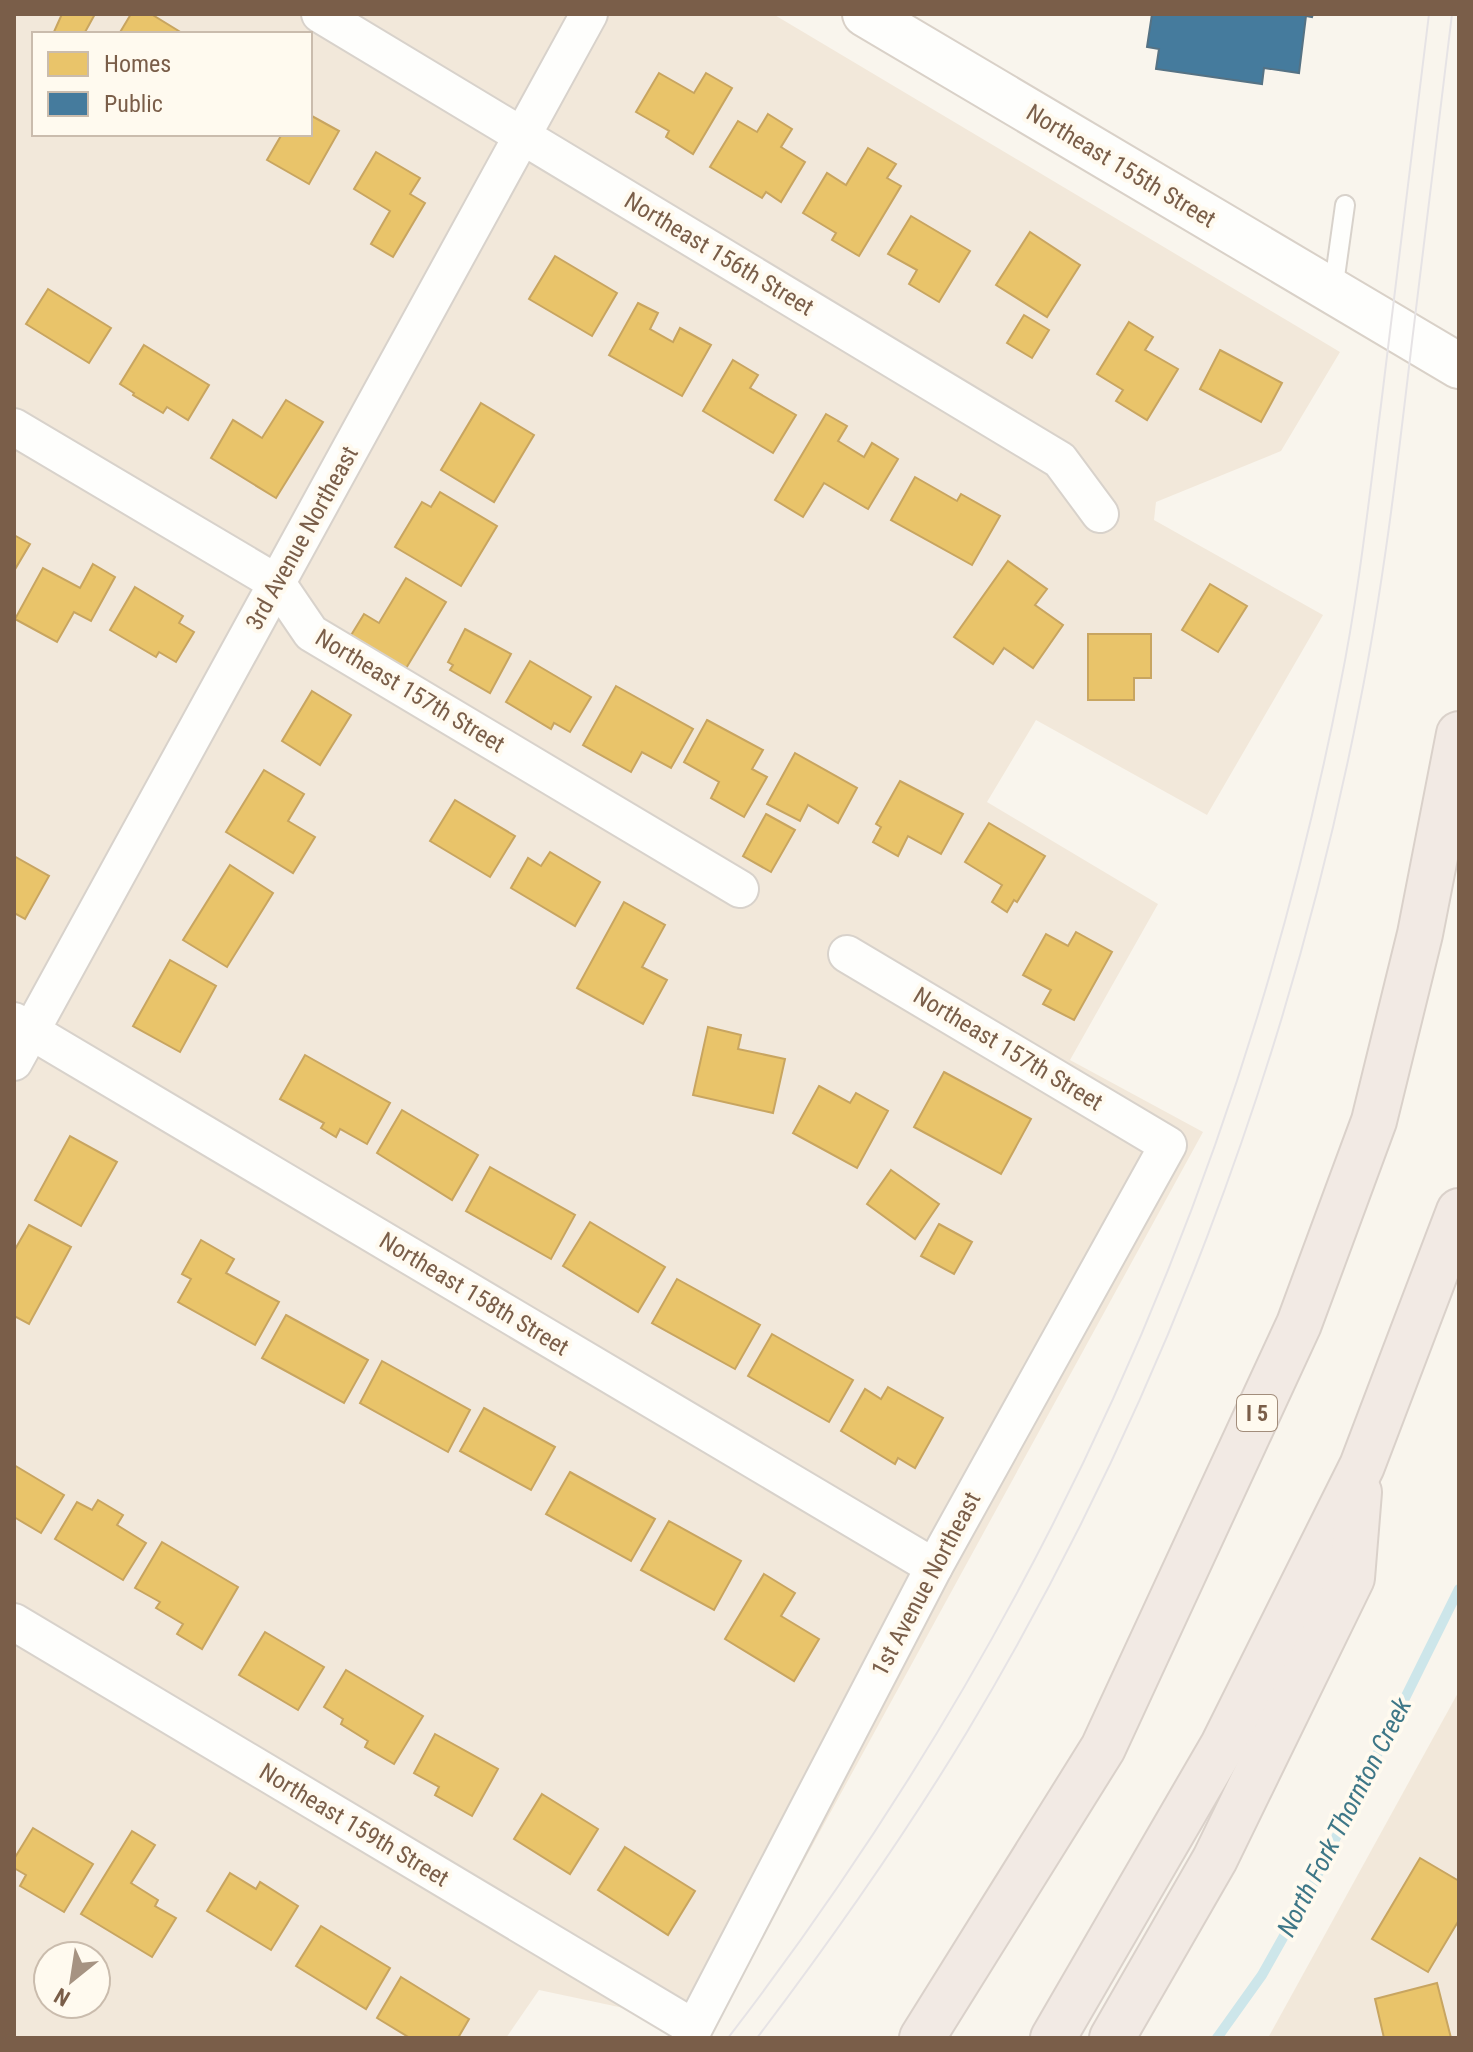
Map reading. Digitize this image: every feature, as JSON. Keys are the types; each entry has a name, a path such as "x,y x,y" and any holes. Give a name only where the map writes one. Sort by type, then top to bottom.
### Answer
{"highway":[{"name":"I 5","path":"922,2038 1103,1748 1299,1324 1374,1121 1420,934 1459,734"},
{"path":"1053,2038 1223,1745 1362,1466 1459,1211"},
{"path":"1112,2038 1215,1859 1352,1578 1362,1466"}],"street":[{"name":"Northeast 156th Street","path":"320,14 1060,460 1100,514"},
{"name":"3rd Avenue Northeast","path":"20,1038 277,583 589,14"},
{"name":"Northeast 155th Street","path":"865,14 1459,366"},
{"name":"Northeast 157th Street","path":"14,427 277,583 311,633 740,889"},
{"name":"Northeast 157th Street","path":"847,954 1168,1145"},
{"name":"Northeast 158th Street","path":"20,1038 934,1567"},
{"name":"1st Avenue Northeast","path":"694,2028 934,1567 1168,1145"},
{"name":"Northeast 159th Street","path":"14,1622 694,2028"}],"lane":[{"path":"1333,291 1345,205"}],"shaded area":[{"path":"14,14 773,14 1340,352 1281,451 1156,502 1154,520 1323,615 1207,815 1036,720 987,802 1158,904 1070,1060 1203,1132 713,2027 539,1990 506,2038 14,2038"},
{"path":"1459,1691 1459,2038 1268,2038"}],"building: Homes":[{"path":"62,14 95,14 85,32 54,32"},
{"path":"131,14 151,14 180,32 120,32"},
{"path":"659,73 694,93 706,73 732,88 693,154 666,137 669,131 636,112"},
{"path":"768,114 792,129 781,147 805,162 781,202 766,192 762,198 710,167 738,121 757,132"},
{"path":"312,116 339,131 309,184 267,160 281,136 312,136"},
{"path":"868,148 896,164 887,178 901,186 859,256 832,240 836,233 803,213 827,173 846,185"},
{"path":"376,152 420,178 410,194 425,203 393,257 371,244 390,211 354,189"},
{"path":"911,216 970,251 939,302 909,284 917,270 888,254"},
{"path":"1030,232 1080,265 1047,317 996,285"},
{"path":"555,256 617,293 592,336 529,299"},
{"path":"48,289 111,328 89,363 26,324"},
{"path":"638,303 658,313 650,329 673,342 680,328 711,345 682,396 609,355"},
{"path":"1024,315 1049,330 1032,358 1007,343"},
{"path":"1129,322 1153,337 1145,350 1178,369 1147,420 1116,401 1123,390 1097,374"},
{"path":"144,345 209,385 188,420 167,407 163,413 120,384"},
{"path":"1220,350 1282,383 1261,422 1200,389"},
{"path":"733,360 758,375 750,388 796,415 773,453 703,411"},
{"path":"286,400 323,422 276,498 211,458 233,420 262,438"},
{"path":"481,403 534,435 494,502 441,470"},
{"path":"826,414 847,426 838,441 864,457 872,443 898,459 868,509 824,483 803,517 775,500"},
{"path":"915,477 957,501 961,494 1000,516 972,565 891,520"},
{"path":"440,492 497,526 461,586 395,547 422,502 431,507"},
{"path":"14,535 30,544 14,571"},
{"path":"1008,561 1047,589 1035,605 1063,625 1033,668 1004,648 993,664 954,637"},
{"path":"93,564 115,577 91,621 74,612 57,642 15,619 43,568 80,588"},
{"path":"406,578 446,602 405,670 350,637 364,614 379,623"},
{"path":"1210,584 1247,606 1218,652 1182,630"},
{"path":"135,587 183,616 179,623 194,632 176,662 159,652 156,657 110,630"},
{"path":"465,629 511,654 490,693 450,670 453,665 448,662"},
{"path":"1088,634 1151,634 1151,678 1134,678 1134,700 1088,700"},
{"path":"530,661 591,697 570,732 554,723 551,729 506,702"},
{"path":"616,686 693,729 671,768 642,752 631,772 583,745"},
{"path":"312,691 351,715 320,765 282,741"},
{"path":"707,720 763,750 752,769 767,777 744,817 711,798 719,782 684,762"},
{"path":"795,753 857,788 838,823 808,805 800,821 767,804"},
{"path":"264,770 304,794 288,821 315,837 293,873 226,832"},
{"path":"900,781 963,814 941,854 908,836 898,856 873,842 881,827 876,824"},
{"path":"455,800 515,836 490,877 430,841"},
{"path":"766,814 795,830 771,872 743,856"},
{"path":"989,823 1045,856 1017,902 1014,900 1007,912 992,902 1002,885 965,862"},
{"path":"550,852 600,882 575,926 511,888 528,858 541,866"},
{"path":"14,856 49,876 25,919 14,913"},
{"path":"230,865 273,893 227,967 183,940"},
{"path":"624,902 665,925 642,967 667,980 643,1024 577,988"},
{"path":"1076,932 1112,952 1074,1020 1043,1004 1051,990 1023,975 1046,934 1068,946"},
{"path":"170,960 216,986 180,1052 133,1026"},
{"path":"708,1027 741,1035 738,1049 785,1059 773,1113 693,1095"},
{"path":"305,1055 390,1103 367,1144 340,1129 336,1137 321,1128 324,1123 280,1099"},
{"path":"944,1072 1031,1119 1001,1174 914,1127"},
{"path":"819,1086 850,1103 856,1093 888,1111 857,1168 793,1133"},
{"path":"402,1110 478,1155 452,1200 377,1153"},
{"path":"70,1136 117,1162 81,1226 35,1200"},
{"path":"490,1167 575,1215 551,1259 466,1211"},
{"path":"891,1170 939,1204 915,1239 867,1204"},
{"path":"590,1222 665,1267 638,1312 563,1266"},
{"path":"939,1224 972,1242 954,1274 921,1256"},
{"path":"29,1225 71,1247 29,1324 14,1316 14,1251"},
{"path":"201,1240 234,1259 226,1273 279,1302 255,1345 178,1302 191,1279 182,1274"},
{"path":"677,1279 760,1325 735,1369 652,1323"},
{"path":"286,1315 368,1360 344,1403 262,1358"},
{"path":"772,1334 853,1380 829,1422 748,1376"},
{"path":"382,1361 470,1410 448,1452 360,1403"},
{"path":"888,1387 943,1418 915,1468 898,1458 895,1464 841,1431 865,1389 881,1399"},
{"path":"484,1408 555,1447 531,1490 460,1451"},
{"path":"14,1465 64,1495 41,1533 14,1517"},
{"path":"570,1472 655,1519 631,1561 546,1514"},
{"path":"98,1500 123,1515 117,1525 146,1543 123,1580 55,1539 77,1502 92,1510"},
{"path":"669,1521 741,1561 714,1610 641,1570"},
{"path":"162,1542 238,1587 202,1649 177,1634 183,1624 156,1608 160,1602 135,1588"},
{"path":"764,1574 795,1593 781,1616 819,1639 794,1681 725,1639"},
{"path":"265,1632 324,1667 298,1710 239,1675"},
{"path":"346,1670 423,1716 394,1764 365,1747 368,1741 341,1724 343,1719 324,1707"},
{"path":"435,1734 498,1769 472,1816 435,1795 439,1787 414,1773"},
{"path":"542,1794 598,1829 570,1874 514,1839"},
{"path":"33,1828 93,1864 64,1912 20,1886 26,1875 14,1868 14,1859"},
{"path":"132,1831 155,1845 131,1883 158,1900 155,1906 176,1918 152,1957 81,1914"},
{"path":"625,1847 695,1891 668,1935 598,1890"},
{"path":"1420,1858 1459,1881 1459,1920 1428,1972 1372,1939"},
{"path":"230,1873 256,1889 260,1882 298,1906 271,1950 207,1911"},
{"path":"321,1926 390,1968 366,2009 296,1966"},
{"path":"401,1977 469,2019 458,2038 410,2038 377,2018"},
{"path":"1437,1983 1451,2038 1384,2038 1375,1999"}],"building: Public":[{"path":"1152,14 1313,14 1312,17 1306,16 1299,73 1264,68 1262,84 1156,69 1159,49 1147,47"}],"waterway":[{"name":"North Fork Thornton Creek","path":"1217,2038 1262,1975 1311,1888 1459,1589"}],"tram line":[{"path":"728,2038 839,1885 941,1727 1032,1565 1114,1398 1185,1227 1247,1051 1298,871 1347,651 1368,510 1429,14"},
{"path":"757,2038 840,1926 918,1811 1035,1612 1098,1489 1155,1364 1207,1236 1254,1107 1330,842 1368,663 1395,484 1452,14"}]}
